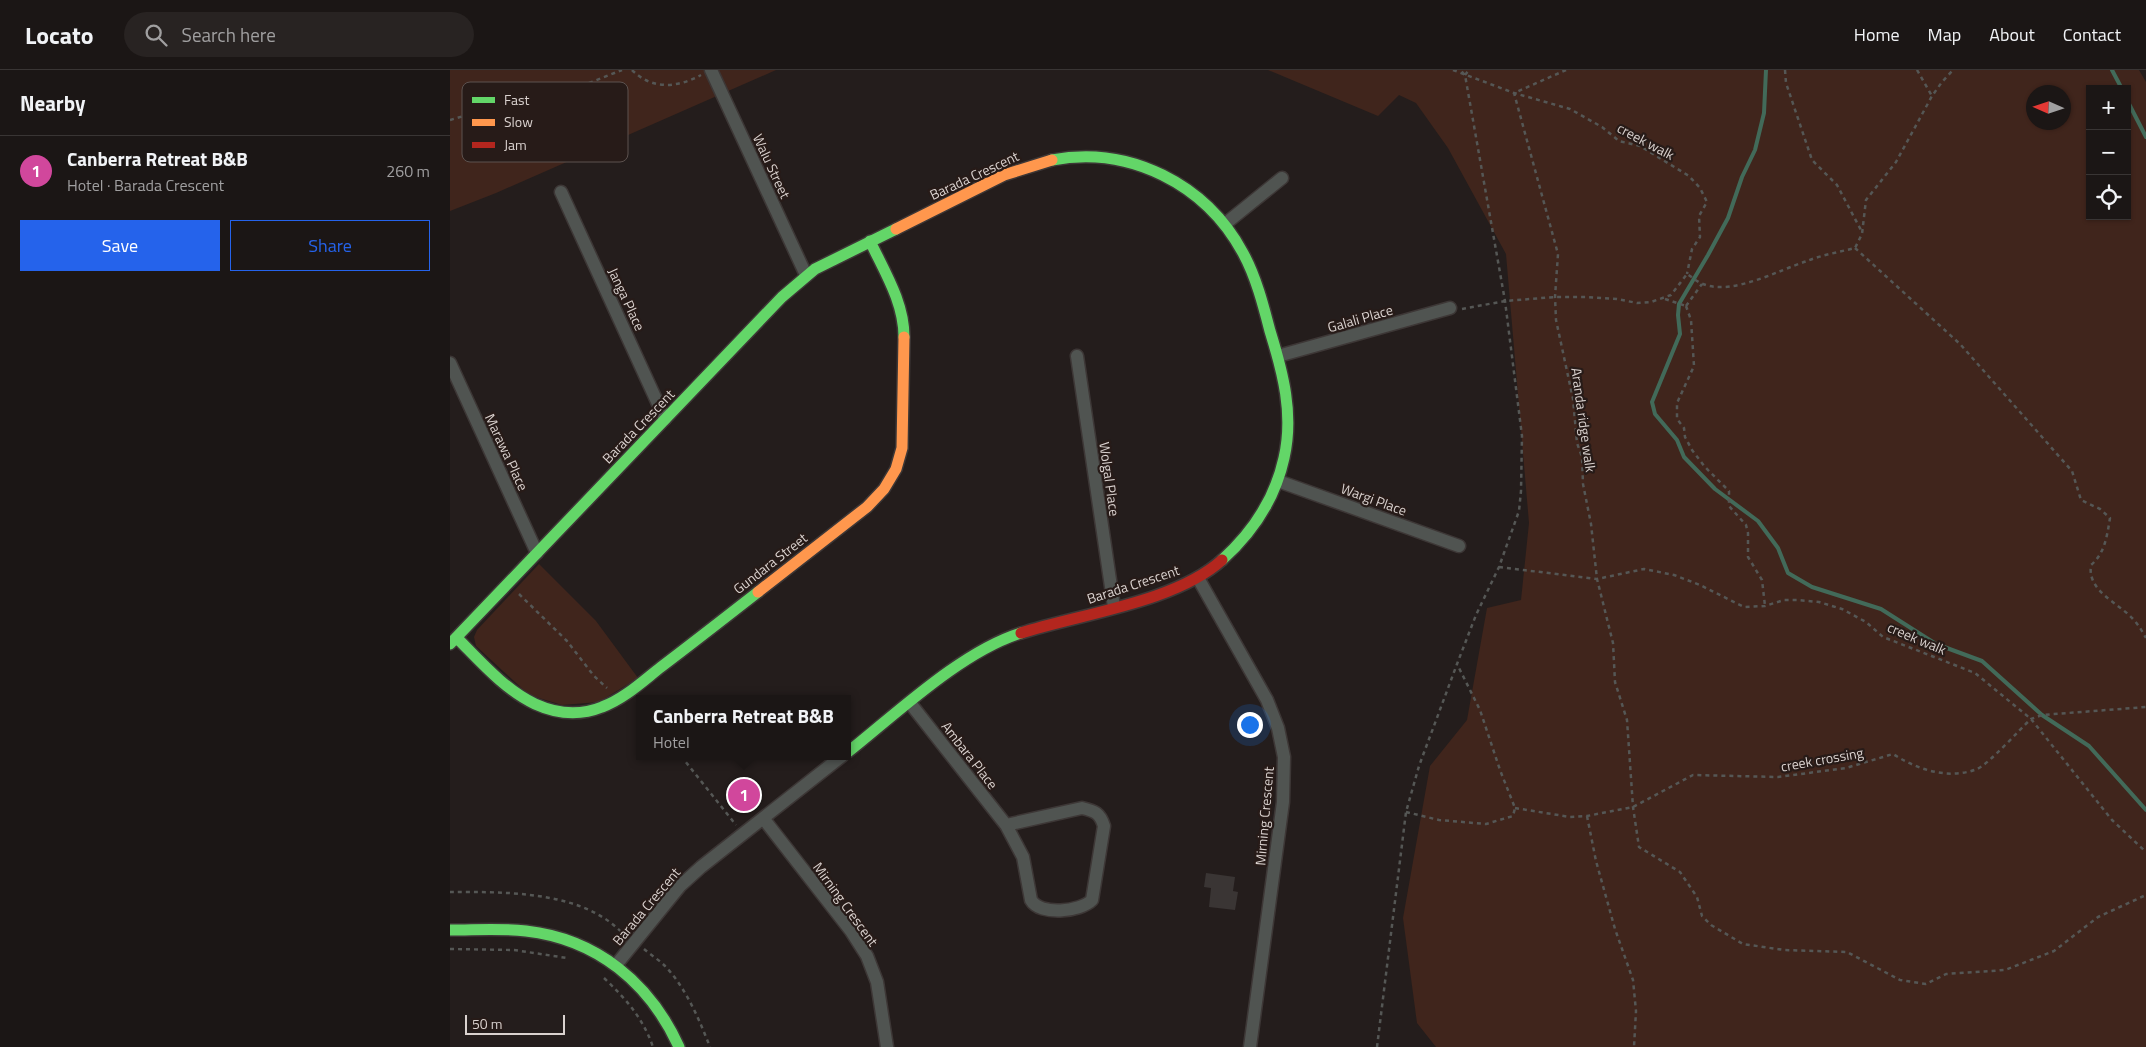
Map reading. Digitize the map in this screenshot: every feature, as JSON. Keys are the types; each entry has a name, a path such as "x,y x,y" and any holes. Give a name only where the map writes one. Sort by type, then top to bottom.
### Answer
{"street":[{"name":"Walu Street","path":"706,72 806,275"},
{"name":"Barada Crescent","path":"453,641 782,296 806,275 1004,175 1032,164 1063,158 1094,158 1118,161 1156,171 1183,185 1206,203 1225,224 1250,263 1278,356 1288,403 1289,418 1286,450 1278,481 1266,510 1249,536 1225,559 1198,578 1155,596 1023,633 996,643 971,657 851,750"},
{"path":"1225,224 1282,178"},
{"name":"Janga Place","path":"561,192 665,419"},
{"name":"Gundara Street","path":"453,641 516,695 533,705 552,711 583,713 603,708 629,692 867,507 884,489 896,469 902,448 904,323 899,302 870,241"},
{"name":"Galali Place","path":"1278,356 1450,308"},
{"name":"Wolgal Place","path":"1077,356 1114,607"},
{"name":"Marawa Place","path":"450,363 537,554"},
{"name":"Wargi Place","path":"1278,481 1459,546"},
{"name":"Mirning Crescent","path":"1198,578 1267,700 1278,728 1284,757 1283,802 1250,1047"},
{"name":"Ambara Place","path":"910,703 1006,825 1023,857 1033,904 1040,909 1049,911 1079,908 1092,900 1104,826 1101,816 1094,810 1082,808 1006,825"},
{"name":"Barada Crescent","path":"616,965 680,886 701,867 837,760"},
{"name":"Mirning Crescent","path":"763,818 851,931 867,956 877,982 887,1047"},
{"path":"450,930 526,931 554,936 581,945 616,965 652,1000 670,1027 679,1047"}],"path":[{"path":"592,82 622,70"},
{"path":"632,70 645,81 656,84 676,85 706,72"},
{"name":"creek walk","path":"1453,70 1514,92 1570,109 1602,127 1619,141 1640,146 1688,176 1707,202 1699,216 1700,238 1692,250 1687,274"},
{"path":"1465,75 1468,70"},
{"path":"1514,92 1566,70"},
{"path":"1785,70 1786,83 1812,160 1836,185 1862,234"},
{"path":"1917,70 1932,96"},
{"path":"1450,308 1468,310 1505,301 1555,297 1617,299 1637,303 1651,302 1665,299 1671,295 1687,274 1702,284 1717,287 1734,285 1774,275 1807,261 1855,248 1862,234 1866,200 1896,162 1932,96 1953,70"},
{"name":"Aranda ridge walk","path":"1514,92 1558,254 1555,297 1556,320 1573,399 1577,442 1582,457 1583,484 1591,524 1597,579 1613,643 1615,682 1628,720 1633,807 1639,847 1680,872 1697,897 1702,916 1711,925 1743,944 1784,950 1847,952 1900,980 1926,984 1946,974 2005,970 2054,951 2098,917 2146,896"},
{"path":"450,120 462,116"},
{"path":"1855,248 1960,344 2072,471 2081,500 2100,509 2110,518 2107,536 2099,558 2091,565 2090,574 2093,585 2133,619 2146,638"},
{"path":"1686,306 1702,284"},
{"path":"1665,299 1686,306"},
{"path":"1686,306 1691,320 1694,366 1677,403 1677,419 1684,428 1685,437 1692,450 1705,467 1729,491 1729,506 1746,525 1748,557 1762,580 1765,606"},
{"name":"creek walk","path":"1499,567 1597,579 1644,569 1674,575 1700,585 1744,607 1765,606 1784,600 1797,600 1819,602 1842,608 1866,622 1883,637 1975,673 2031,718 2112,820 2146,852"},
{"path":"509,583 567,641 598,682 616,693 629,692"},
{"path":"1406,812 1439,820 1486,824 1514,816 1514,808 1480,710 1457,664"},
{"path":"2031,718 2042,714 2146,707"},
{"name":"creek crossing","path":"1633,807 1693,775 1778,777 1846,768 1894,754 1910,765 1948,775 1979,768 2031,718"},
{"path":"684,760 743,834"},
{"path":"1514,808 1570,817 1587,816 1633,807"},
{"path":"1587,816 1615,929 1633,980 1636,1011 1634,1047"},
{"path":"450,892 505,892 533,895 563,902 582,907 599,915 627,937"},
{"path":"648,942 643,949 664,965 674,977 692,1006 710,1047"},
{"path":"450,949 514,950 576,959"},
{"path":"601,975 631,1005 647,1031 653,1047"}],"shaded area":[{"path":"450,70 776,70 628,135 628,82 462,82 462,162 567,162 450,211"},
{"path":"1268,70 2139,70 2146,82 2146,1047 1436,1047 1417,1023 1403,918 1430,766 1467,720 1487,608 1521,600 1529,523 1506,254 1448,148 1416,103 1399,95 1378,116"},
{"path":"539,564 596,621 638,678 599,702 562,705 529,695 476,646 474,637 477,630"}],"building":[{"path":"1206,873 1235,877 1233,891 1238,892 1235,910 1209,907 1211,888 1204,887"}],"waterway":[{"path":"1766,70 1764,113 1755,150 1742,177 1728,218 1679,304 1680,334 1652,402 1655,414 1677,440 1684,457 1715,489 1758,521 1778,548 1788,573 1812,587 1881,609 1936,644 1982,661 2042,715 2089,746 2146,810"},
{"path":"2112,70 2120,85"},
{"path":"2131,108 2146,137"}],"traffic: fast":[{"path":"1052,160 1081,157 1109,158 1137,165 1162,175 1187,189 1208,207 1227,229 1243,253 1252,272 1283,378 1286,394 1287,442 1280,473 1269,501 1244,538 1222,560"},
{"path":"450,644 782,297 815,269 896,229"},
{"path":"870,241 897,299 901,311 904,337"},
{"path":"457,638 493,674 524,698 535,704 560,712 585,712 610,704 626,695 758,592"},
{"path":"851,750 908,702 953,669 976,654 1021,633"},
{"path":"450,930 498,929 526,931 552,936 598,954 637,984 653,1003 679,1047"}],"traffic: slow":[{"path":"896,229 1004,175 1052,160"},
{"path":"758,592 867,507 884,489 896,469 902,448 904,337"}],"traffic: jam":[{"path":"1021,633 1154,597 1203,574 1222,560"}],"place":[{"name":"Canberra Retreat B&B","path":"744,795"}]}
